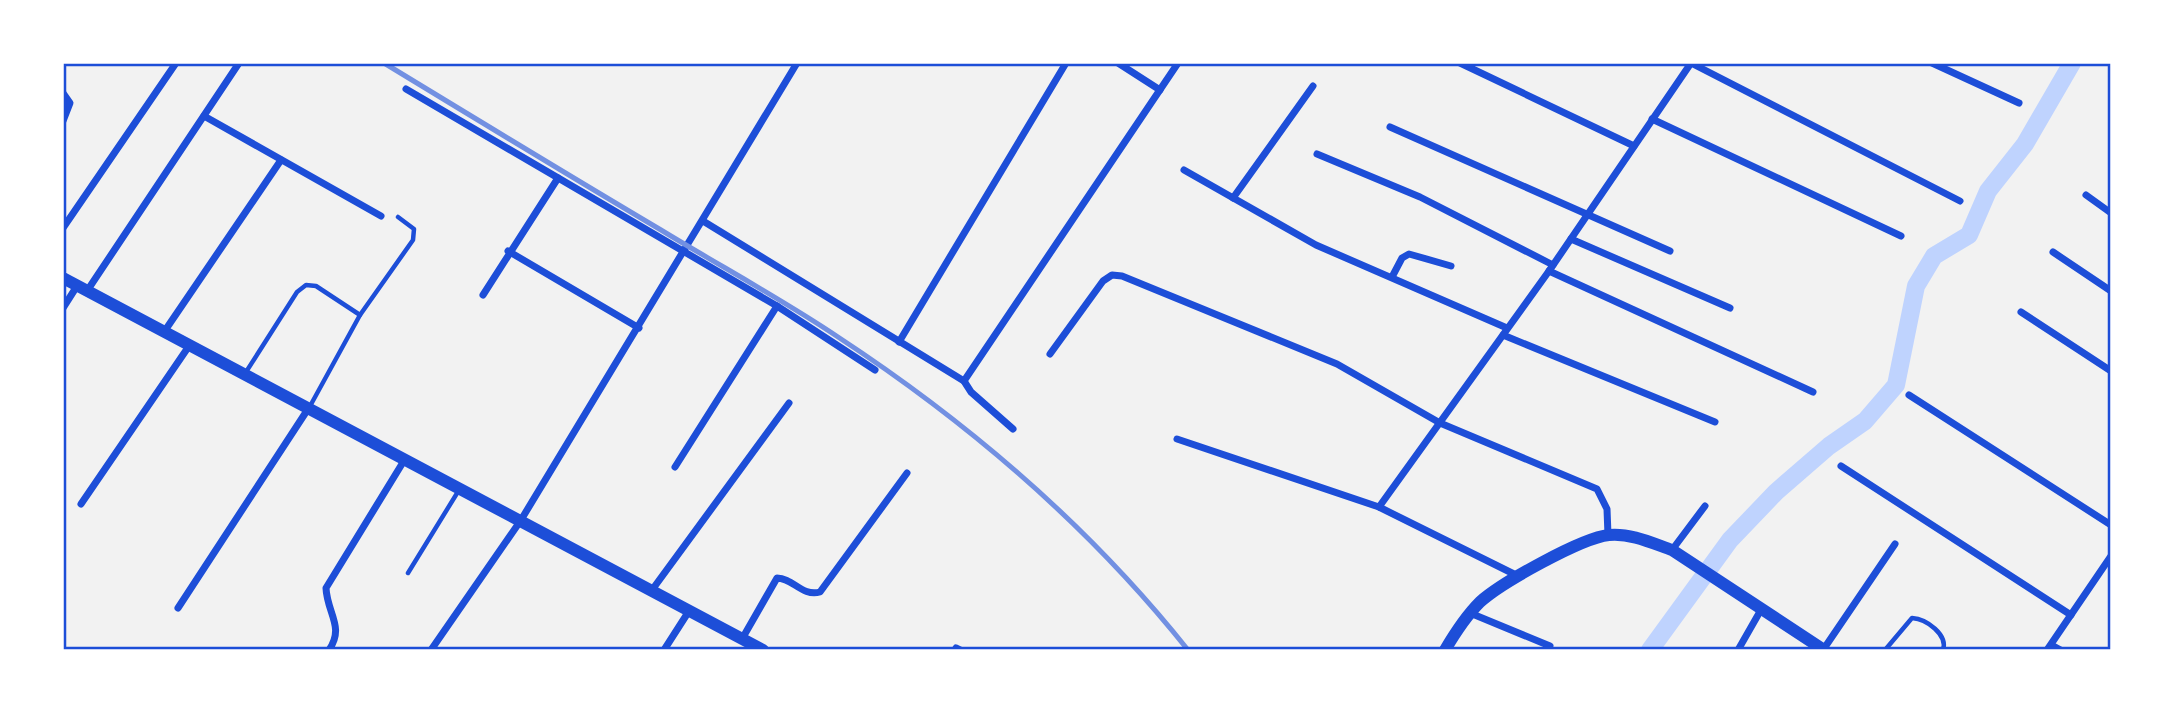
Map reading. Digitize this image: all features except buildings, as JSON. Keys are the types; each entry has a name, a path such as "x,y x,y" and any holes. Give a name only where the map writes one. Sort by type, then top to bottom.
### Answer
{"main road":[{"path":"63,278 763,650"},
{"path":"1445,650 1469,613 1494,590 1584,542 1608,535 1636,538 1672,550 1824,650"}],"street":[{"path":"63,228 176,63"},
{"path":"63,308 82,288 239,63"},
{"path":"431,650 521,520 797,63"},
{"path":"899,342 1066,63"},
{"path":"1118,63 1160,90"},
{"path":"964,381 1178,63"},
{"path":"1460,63 1634,146"},
{"path":"1379,507 1590,213 1691,63 1960,201"},
{"path":"1932,63 2019,103"},
{"path":"1233,198 1314,86"},
{"path":"406,89 778,306 875,370"},
{"path":"63,93 70,103 63,121"},
{"path":"204,116 381,216"},
{"path":"1651,119 1902,236"},
{"path":"1390,127 1590,213 1670,251"},
{"path":"1317,154 1420,197 1551,268 1813,392"},
{"path":"164,332 281,160"},
{"path":"1184,170 1316,244 1392,277 1505,332 1716,422"},
{"path":"483,295 508,251 558,178"},
{"path":"2086,195 2111,213"},
{"path":"703,221 964,381 971,393 1013,429"},
{"path":"1571,239 1730,308"},
{"path":"508,251 639,328"},
{"path":"2053,252 2111,291"},
{"path":"1392,277 1402,258 1409,254 1451,266"},
{"path":"1050,354 1103,281 1112,275 1122,276 1337,364 1440,423 1597,489 1607,509 1608,535"},
{"path":"676,467 778,306"},
{"path":"2021,312 2111,370"},
{"path":"81,504 189,346"},
{"path":"1909,394 2111,525"},
{"path":"652,590 789,402"},
{"path":"178,608 308,409"},
{"path":"1177,439 1379,507 1519,576"},
{"path":"329,650 337,638 337,625 327,600 326,588 405,458"},
{"path":"1841,466 2071,615"},
{"path":"742,639 777,578 782,578 804,592 820,592 907,473"},
{"path":"1672,550 1705,506"},
{"path":"1824,650 1895,544"},
{"path":"2050,647 2111,556"},
{"path":"1738,650 1762,608"},
{"path":"664,650 690,610"},
{"path":"1469,613 1550,646"}],"lane":[{"path":"308,409 360,315 415,235 414,229 398,217"},
{"path":"244,375 297,292 306,285 316,286 360,315"},
{"path":"408,573 461,488"},
{"path":"1885,650 1912,618 1919,618 1942,635 1945,641 1944,650"},
{"path":"2050,647 2063,650"}],"waterway":[{"path":"1650,650 1730,540 1776,492 1829,446 1865,421 1896,385 1916,286 1934,256 1969,235 1988,191 2025,144 2072,63"}],"railway":[{"path":"384,63 794,309 887,370 980,441 1069,520 1110,561 1188,650"}]}
